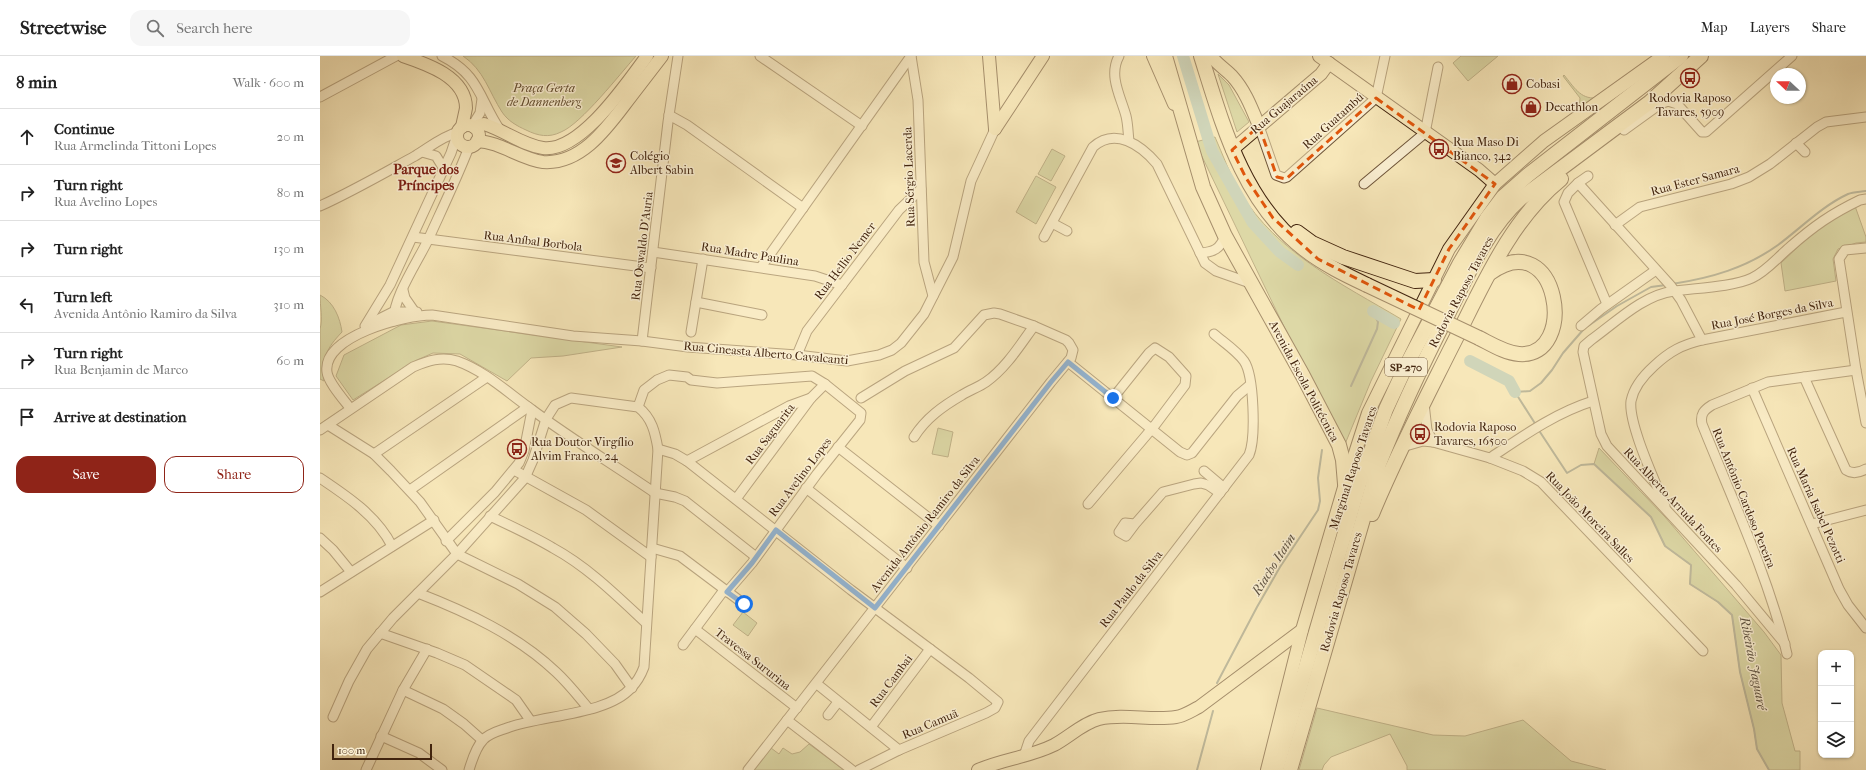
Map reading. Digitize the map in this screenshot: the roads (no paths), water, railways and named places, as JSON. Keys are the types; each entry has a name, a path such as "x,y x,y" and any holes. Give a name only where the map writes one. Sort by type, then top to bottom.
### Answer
{"highway":[{"name":"Avenida Escola Politécnica","path":"1165,56 1203,187 1225,236 1303,376 1339,445 1343,460 1345,484"},
{"path":"1201,56 1232,150 1246,178 1263,207 1303,248 1340,271 1367,285 1505,350 1519,354 1532,352 1544,344 1551,335 1555,322 1554,303 1549,282 1542,272 1522,262 1509,263 1490,273"},
{"name":"Rodovia Raposo Tavares","path":"1276,770 1359,484 1386,409 1406,366 1479,228 1503,197 1528,175 1681,56"},
{"name":"Rodovia Raposo Tavares","path":"1290,770 1344,578 1379,464 1394,425 1430,348 1482,248 1506,212 1536,186 1650,102 1701,56"},
{"path":"1344,578 1402,447 1490,273 1512,234 1548,189 1566,174 1581,154"},
{"path":"1263,207 1280,216 1305,238 1333,253 1415,281 1434,280"}],"main road":[{"path":"403,56 428,64 441,72 456,85 464,99 466,108 464,129 457,139 462,145 488,141 533,160 545,162 573,156 590,144 606,128 662,56"},
{"path":"464,129 484,124 534,146 545,149 556,148 570,142 582,133 604,111 647,56"},
{"path":"989,56 995,129"},
{"name":"Rua Cineasta Alberto Cavalcanti","path":"995,129 1043,56"},
{"name":"Avenida Escola Politécnica","path":"1154,56 1160,75 1186,130"},
{"path":"1211,56 1232,75 1243,91 1259,126"},
{"path":"1319,56 1330,60 1376,98 1495,184"},
{"name":"Marginal Raposo Tavares","path":"1267,770 1302,630 1345,484 1368,413 1453,244 1495,184 1544,141 1663,56"},
{"name":"Rua Guajaraúna","path":"1232,150 1321,74 1330,60"},
{"path":"464,129 478,135 473,144"},
{"path":"978,770 1054,745 1098,720 1118,717 1171,718 1184,715 1198,707 1302,630"},
{"path":"1274,651 1288,654 1295,661"}],"street":[{"path":"320,97 396,56"},
{"path":"442,56 467,73 477,86 482,98 501,131"},
{"path":"761,56 862,126"},
{"path":"762,267 911,56"},
{"name":"Rua Sérgio Lacerda","path":"911,56 918,100 924,262 933,296"},
{"path":"1119,56 1114,72 1115,82 1126,117 1129,141"},
{"name":"Rua Guatambú","path":"1259,126 1273,169 1278,177 1287,177 1376,98 1385,56"},
{"path":"1596,143 1616,136 1660,104 1668,101 1677,104 1702,132 1706,132 1792,56"},
{"name":"Rua Oswaldo D'Auria","path":"642,341 677,57"},
{"path":"1364,184 1425,133 1438,67"},
{"path":"365,326 390,285 444,168 464,129 480,113 482,98"},
{"path":"669,116 687,125 803,208"},
{"name":"Rua Ester Samara","path":"1614,225 1640,207 1731,184 1749,177 1826,122 1866,117"},
{"path":"320,206 422,152 436,141 464,129"},
{"name":"Rua Cineasta Alberto Cavalcanti","path":"359,334 365,326 414,311 426,315 573,336 642,341 688,347 855,360 874,357 892,350 901,343 919,322 933,296 953,257 971,181 995,129"},
{"path":"1044,237 1093,147 1106,139 1116,138 1129,141 1148,153 1157,164 1205,263 1216,271 1250,283"},
{"path":"1796,143 1805,152"},
{"path":"394,317 403,290 473,144"},
{"path":"422,152 436,156 444,168"},
{"path":"1588,176 1566,196 1564,202 1607,304"},
{"path":"1578,184 1586,191 1614,225 1672,288 1681,300 1702,340"},
{"name":"Rua Hellio Nemer","path":"797,355 807,331 899,210 922,189"},
{"path":"1672,288 1696,289 1752,278 1772,264 1824,219 1860,200 1866,199"},
{"path":"1052,223 1067,231"},
{"path":"1200,252 1215,250 1222,243 1225,236"},
{"name":"Rua Aníbal Borbola","path":"412,237 651,268"},
{"path":"1866,248 1845,250 1839,259 1846,312 1866,423"},
{"name":"Rua Madre Paulina","path":"653,252 762,267 814,276 842,285"},
{"path":"691,332 703,259"},
{"path":"1581,326 1607,304 1659,273"},
{"path":"384,320 390,285"},
{"name":"Rua Alberto Arruda Fontes","path":"1672,288 1643,302 1584,346 1583,352 1601,434 1607,446 1736,585 1785,644"},
{"path":"403,290 405,298 414,311"},
{"path":"696,302 762,315"},
{"name":"Rua José Borges da Silva","path":"1668,512 1636,432 1631,402 1636,386 1646,374 1668,353 1686,344 1846,312"},
{"path":"861,398 905,371 954,348 984,315 994,313 1000,314 1034,326 998,372 986,382 962,395 936,412 923,423 914,437"},
{"name":"Rua Cineasta Alberto Cavalcanti","path":"394,317 426,315"},
{"name":"Rua Cineasta Alberto Cavalcanti","path":"350,408 329,378 327,367 335,350 384,320"},
{"name":"Avenida Antônio Ramiro da Silva","path":"748,770 1068,362 1073,354 1072,348 1066,340 1034,326"},
{"name":"Rua Paulo da Silva","path":"1024,756 1029,741 1249,455 1254,435 1249,373 1244,362 1214,334"},
{"path":"1088,504 1151,428 1186,382 1185,373 1169,357 1157,349 1152,350 1113,398"},
{"path":"632,688 606,654 555,607 518,584 457,554 446,541 434,520 410,490 374,454 324,428 350,408 413,367 428,360 440,359 456,361 487,377 655,493 675,497 685,501 756,557"},
{"path":"1068,362 1180,452 1187,455 1192,453 1237,396 1250,385"},
{"name":"Rua Antônio Cardoso Pereira","path":"1785,644 1759,565 1701,418 1704,410 1712,405 1768,382 1856,370"},
{"path":"638,407 644,390 657,380 669,375 691,380 717,383 812,376 825,384"},
{"path":"374,454 487,377"},
{"path":"1804,377 1846,470 1850,473 1866,469"},
{"name":"Rua Saguarita","path":"736,499 811,398 825,384"},
{"name":"Rua Avelino Lopes","path":"683,645 708,610 756,557 806,488 860,420 861,413 825,384"},
{"name":"Rua Maria Isabel Pezotti","path":"1752,388 1842,594 1848,605 1866,628"},
{"path":"333,717 349,681 367,649 380,633 457,554 525,478 533,460 546,419 555,405 571,398 638,407 645,412 655,431 658,449 644,667 632,688 611,702 589,709 530,720 491,733 482,740 469,770"},
{"path":"687,461 789,406 811,398"},
{"path":"1490,458 1532,430 1557,416 1593,401"},
{"path":"1424,402 1427,430 1433,442"},
{"path":"446,541 514,470 524,451 530,408"},
{"path":"410,490 530,408"},
{"name":"Rua João Moreira Salles","path":"1402,447 1423,441 1433,442 1490,458 1523,471 1541,482 1703,651"},
{"path":"838,447 939,526"},
{"path":"658,449 675,454 687,461 875,608 930,649"},
{"path":"514,470 525,478 586,510 651,552 680,556 744,604"},
{"path":"1204,472 1222,491"},
{"path":"320,478 363,510 388,539 392,546"},
{"path":"1135,524 1163,492 1188,485 1201,484 1208,485 1222,491"},
{"path":"806,488 907,568"},
{"path":"1812,524 1866,510"},
{"path":"490,516 554,548 584,568 616,594 646,623"},
{"path":"320,592 434,520"},
{"path":"320,538 333,550 351,572"},
{"path":"418,593 466,613 509,636 556,672 589,709"},
{"name":"Travessa Sururina","path":"695,629 797,708"},
{"path":"380,633 427,649 465,665 516,700 530,720"},
{"path":"1785,644 1787,654"},
{"path":"366,770 403,690 427,649"},
{"name":"Rua Camuã","path":"816,684 899,750 995,708 998,702 930,649"},
{"name":"Rua Cambai","path":"871,727 930,649"},
{"path":"403,690 443,709 464,724 482,740"},
{"path":"828,715 838,702"},
{"path":"787,720 852,770"},
{"path":"381,736 419,753 442,770"},
{"path":"860,770 899,750"}],"waterway":[{"name":"Ribeirão Jaguaré","path":"1183,56 1212,151 1253,223 1280,252 1298,265"},
{"path":"1672,284 1701,279 1741,266 1778,245 1820,211 1838,199 1850,193 1866,191"},
{"path":"1588,326 1617,306 1651,287 1666,285"},
{"name":"Riacho Itaim","path":"1351,386 1377,329 1378,322 1373,311"},
{"name":"Ribeirão Jaguaré","path":"1373,311 1394,323"},
{"path":"1536,425 1515,392 1530,391 1541,383 1563,353 1583,330"},
{"name":"Ribeirão Jaguaré","path":"1470,361 1509,381 1515,392"},
{"name":"Ribeirão Jaguaré","path":"1538,429 1567,473 1581,465 1594,464 1651,517 1665,546 1691,565 1690,584 1718,602 1732,615 1740,672 1754,729 1757,749 1769,770"},
{"name":"Riacho Itaim","path":"1217,683 1280,567 1318,510 1320,501 1318,478 1322,450"},
{"name":"Riacho Itaim","path":"1197,770 1213,711"}],"place":[{"name":"Rodovia Raposo Tavares, 5909","path":"1690,78"},
{"name":"Cobasi","path":"1512,84"},
{"name":"Decathlon","path":"1531,107"},
{"name":"Rua Maso Di Bianco, 342","path":"1439,149"},
{"name":"Colégio Albert Sabin","path":"616,163"},
{"name":"Rodovia Raposo Tavares, 16500","path":"1420,434"},
{"name":"Rua Doutor Virgílio Alvim Franco, 24","path":"517,449"}],"district":[{"name":"Parque dos Príncipes","path":"426,178"}],"park label":[{"name":"Praça Gerta de Dannenberg","path":"544,95"}]}
